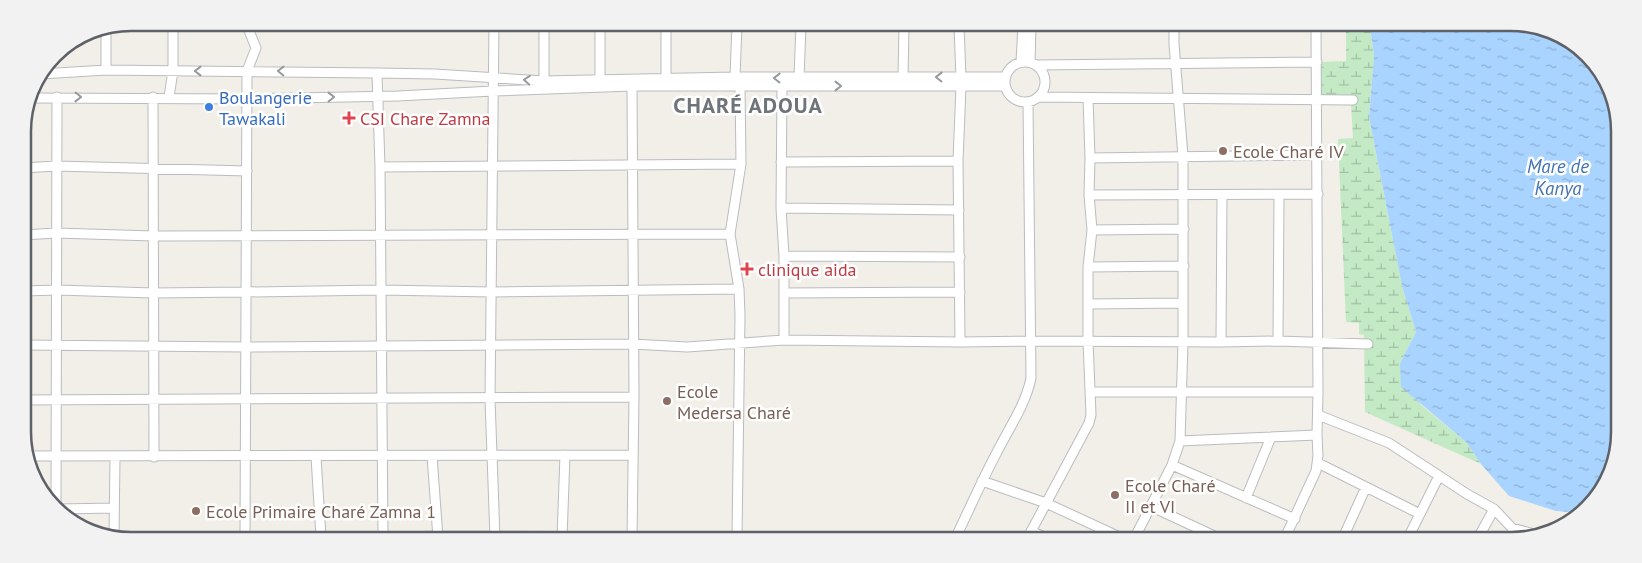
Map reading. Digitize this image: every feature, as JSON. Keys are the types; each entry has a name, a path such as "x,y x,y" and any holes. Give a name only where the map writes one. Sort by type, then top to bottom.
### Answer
{"street":[{"path":"170,97 173,71 173,31"},
{"path":"245,532 247,71 256,48 249,31"},
{"path":"494,31 490,399 494,532"},
{"path":"544,31 544,81"},
{"path":"600,31 600,80"},
{"path":"666,31 666,79"},
{"path":"736,532 740,289 730,234 741,164 740,87 735,77 737,31"},
{"path":"799,78 801,31"},
{"path":"903,77 904,31"},
{"path":"959,31 961,82 958,161 960,342"},
{"path":"1024,31 1029,63"},
{"path":"1029,63 1031,31"},
{"path":"1137,532 1172,465 1180,441 1184,196 1174,31"},
{"path":"1288,532 1318,463 1316,31"},
{"path":"106,35 106,70"},
{"path":"1316,62 1176,64 1029,63 1011,67 1005,81 1009,94 1015,100 1028,102 1039,97 1353,100"},
{"path":"1029,63 1043,71 1046,78 1045,87 1039,97"},
{"path":"50,74 106,70 247,71 377,73 494,77 544,81 735,77 903,77 961,82"},
{"path":"377,73 380,167 383,532"},
{"path":"37,98 170,97 248,99 398,96 632,86 782,87 1005,81"},
{"path":"632,86 632,344 634,398 632,532"},
{"path":"782,87 781,208 785,293 784,340"},
{"path":"57,97 55,400 57,499"},
{"path":"153,97 154,457"},
{"path":"1031,532 1089,423 1091,415 1088,341 1088,266 1092,230 1089,195 1088,98"},
{"path":"958,532 1029,389 1031,378 1028,102"},
{"path":"1090,158 1317,155"},
{"path":"781,162 958,161"},
{"path":"380,167 741,164"},
{"path":"31,168 56,166 247,171"},
{"path":"1089,195 1222,196 1318,194"},
{"path":"1278,341 1279,195"},
{"path":"1221,342 1222,196"},
{"path":"781,208 959,210"},
{"path":"1092,230 1184,229"},
{"path":"31,235 56,233 153,236 730,234"},
{"path":"784,256 960,257"},
{"path":"1088,266 1184,266"},
{"path":"31,291 246,292 380,290 492,292 740,289"},
{"path":"785,293 960,292"},
{"path":"1088,304 1183,303"},
{"path":"31,345 246,347 632,344 687,347 784,340 960,342 1318,341 1368,344"},
{"path":"1091,392 1318,392"},
{"path":"31,400 634,398"},
{"path":"1318,415 1391,444 1439,476 1494,508 1512,528 1523,531"},
{"path":"1180,441 1317,435"},
{"path":"1246,498 1271,437"},
{"path":"562,532 565,455"},
{"path":"35,456 632,455"},
{"path":"432,456 438,532"},
{"path":"114,457 114,530"},
{"path":"316,457 321,532"},
{"path":"1318,463 1420,514"},
{"path":"1172,465 1295,519"},
{"path":"1411,532 1439,476"},
{"path":"982,481 1046,503 1109,532"},
{"path":"1346,532 1366,487"},
{"path":"1150,506 1205,532"},
{"path":"66,508 114,508"},
{"path":"1481,532 1494,508"}],"green space":[{"path":"1346,31 1371,31 1374,56 1369,117 1402,286 1416,332 1400,363 1421,405 1466,442 1481,464 1365,412 1364,335 1359,334 1359,323 1346,322 1338,139 1353,138 1351,104 1320,104 1320,62 1346,61"}],"water":[{"name":"Mare de Kanya","path":"1371,31 1524,32 1549,39 1566,48 1586,65 1600,87 1609,112 1611,125 1611,432 1607,458 1600,476 1586,498 1570,512 1556,511 1509,496 1481,464 1466,442 1401,387 1400,363 1416,332 1402,286 1369,117 1374,56"}],"place":[{"name":"Boulangerie Tawakali","path":"209,107"},
{"name":"CSI Chare Zamna","path":"349,118"},
{"name":"Ecole Charé IV","path":"1223,151"},
{"name":"clinique aida","path":"747,269"},
{"name":"Ecole Medersa Charé","path":"667,401"},
{"name":"Ecole Charé II et VI","path":"1115,495"},
{"name":"Ecole Primaire Charé Zamna 1","path":"196,511"}],"district":[{"name":"CHARÉ ADOUA","path":"748,105"}]}
